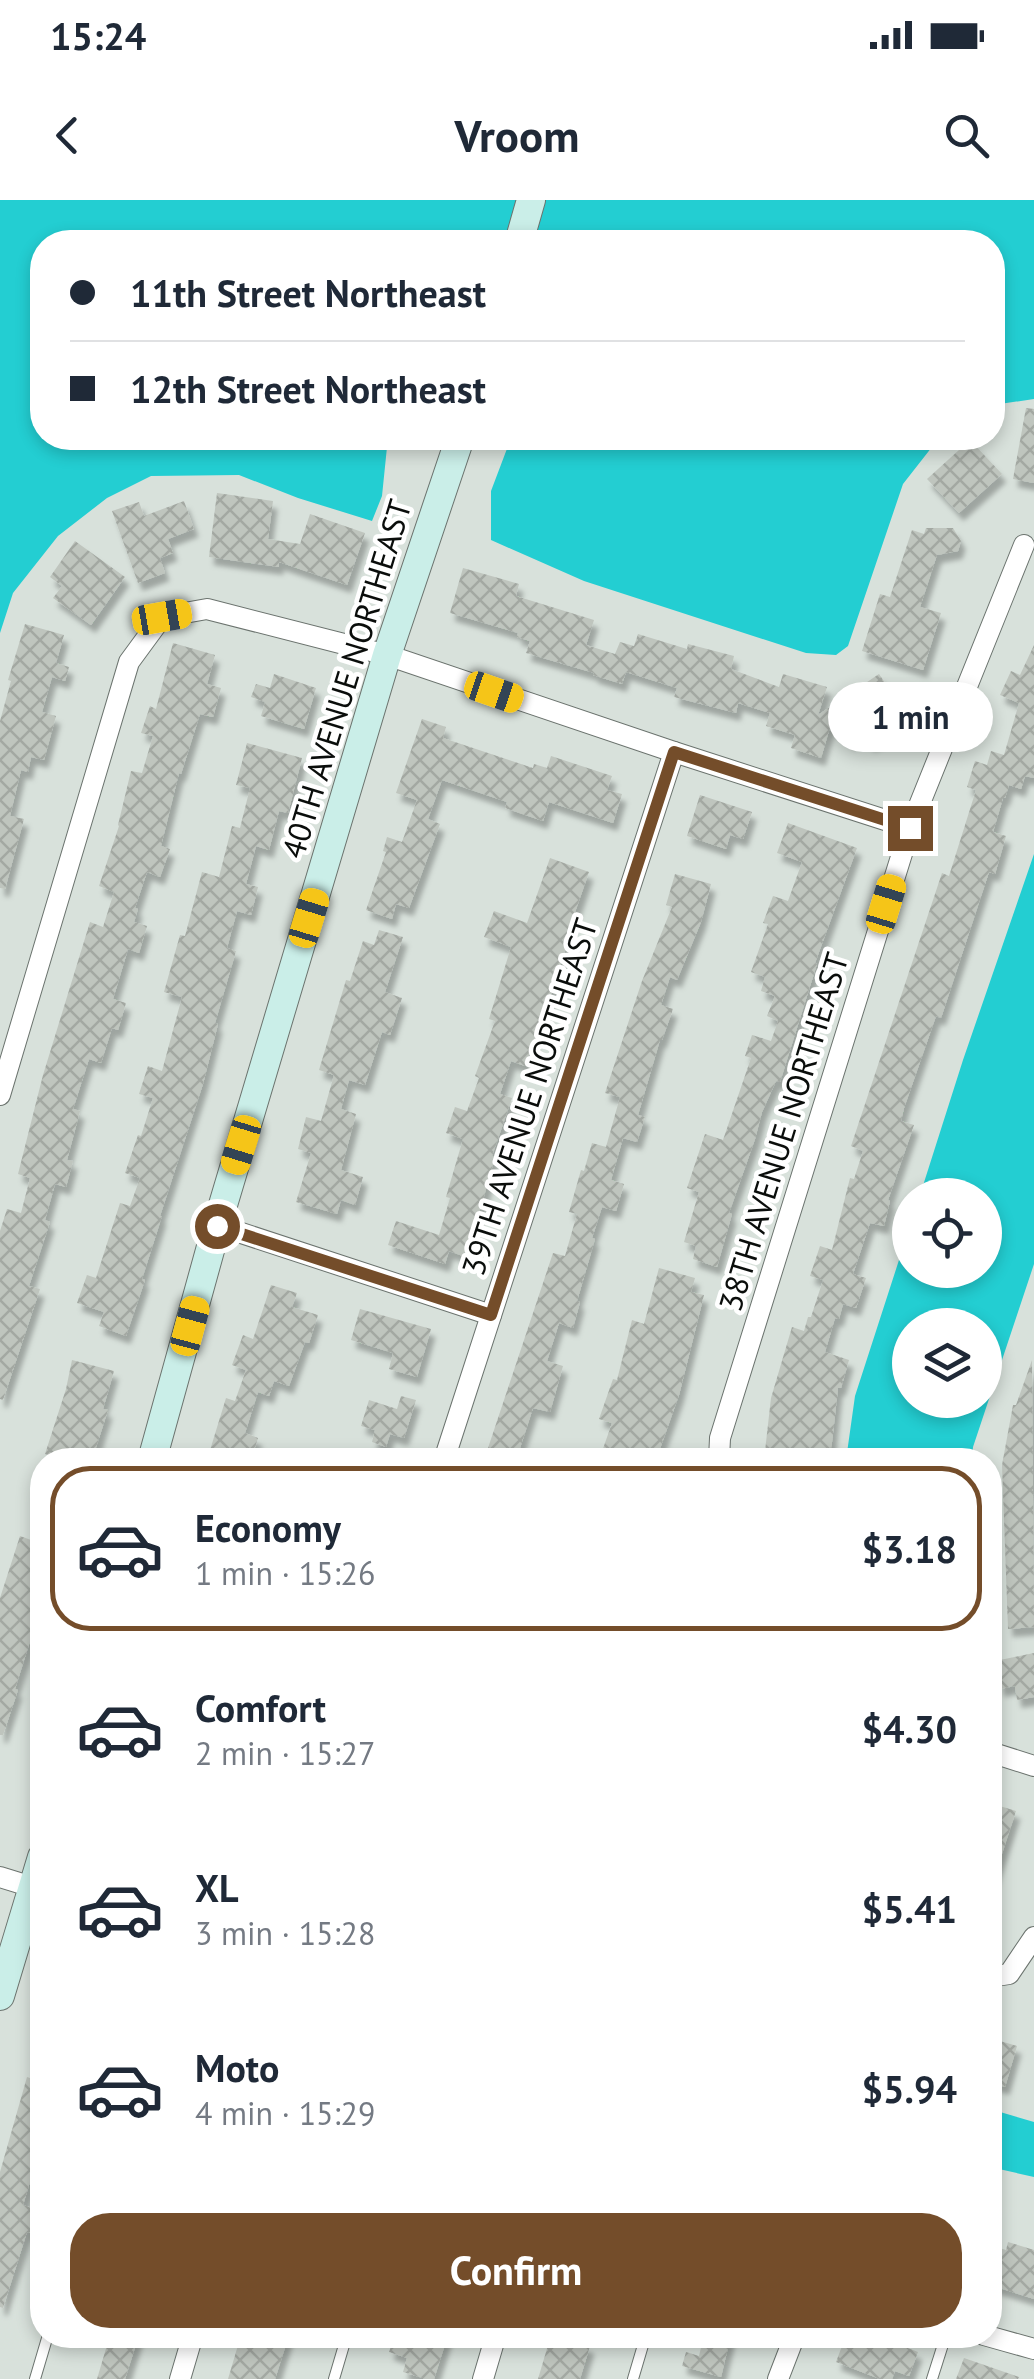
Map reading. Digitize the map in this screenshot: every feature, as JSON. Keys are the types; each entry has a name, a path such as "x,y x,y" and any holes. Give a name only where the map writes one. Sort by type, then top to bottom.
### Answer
{"street":[{"path":"523,230 532,200"},
{"name":"40TH AVENUE NORTHEAST","path":"155,1448 217,1226 387,656 456,450"},
{"name":"38TH AVENUE NORTHEAST","path":"720,1448 910,828 1024,545"},
{"path":"0,1095 130,662 162,617 208,609 387,656 910,828"},
{"name":"39TH AVENUE NORTHEAST","path":"448,1448 674,752"},
{"path":"217,1226 491,1315"},
{"path":"1002,1756 1034,1766"},
{"path":"0,1877 30,1886"},
{"path":"0,1996 30,1912"},
{"path":"1002,1975 1009,1974 1034,1937"},
{"path":"1002,2340 1034,2349"},
{"path":"180,2379 189,2348"},
{"path":"483,2379 492,2348"},
{"path":"778,2379 790,2348"}],"lane":[{"path":"35,2379 44,2348"},
{"path":"334,2379 343,2348"},
{"path":"632,2379 642,2348"},
{"path":"932,2379 942,2348"}],"water":[{"path":"0,200 1034,200 1034,399 1005,403 1005,230 30,230 30,450 387,450 382,496 372,521 239,475 151,476 107,498 58,536 13,593 0,633"},
{"path":"506,450 930,450 903,484 848,646 836,655 806,653 584,581 491,540 491,491"},
{"path":"1034,854 1034,1264 1002,1360 1002,1308 892,1308 892,1418 983,1418 973,1448 848,1448 855,1396 892,1282 892,1288 1002,1288 1002,1178 925,1178"},
{"path":"1002,2113 1034,2122 1034,2177 1002,2170"}],"building":[{"path":"1026,408 1034,409 1034,483 1013,479"},
{"path":"959,450 979,450 1002,474 959,513 927,479"},
{"path":"217,493 273,501 268,539 300,544 310,514 365,533 347,585 279,562 279,567 209,557"},
{"path":"184,501 194,529 168,539 173,553 160,558 165,573 138,583 112,511 139,502 144,516"},
{"path":"926,528 953,528 961,541 958,551 937,555 920,607 941,613 923,670 862,651 880,594 890,597 912,530 924,534"},
{"path":"75,541 125,577 91,625 53,598 62,586 50,577"},
{"path":"463,568 519,584 516,596 594,620 586,645 615,654 620,642 634,646 638,634 687,649 688,644 734,656 731,669 779,687 783,674 827,687 818,715 879,674 909,718 871,744 863,733 850,742 833,717 821,758 791,748 795,735 766,726 770,713 738,703 736,713 674,697 677,688 626,672 622,684 593,675 526,653 530,641 517,637 518,633 450,613"},
{"path":"25,624 64,635 56,663 69,667 65,681 52,677 42,712 56,716 44,760 31,757 28,772 21,770 10,816 24,819 5,889 0,888 0,721"},
{"path":"173,643 215,655 207,684 221,688 213,717 200,714 179,773 161,846 170,849 160,877 147,872 135,908 138,909 134,922 147,926 139,953 128,949 113,999 126,1003 118,1030 112,1028 101,1063 89,1059 73,1109 80,1111 67,1160 73,1161 66,1187 55,1184 45,1220 50,1222 29,1286 40,1289 3,1400 0,1231 7,1209 21,1213 30,1178 18,1174 43,1075 90,922 103,927 114,892 99,886 119,826 131,771 142,773 153,736 141,733 150,706 156,709"},
{"path":"1034,645 1034,778 1025,776 1021,789 1009,785 1003,798 993,832 1006,836 995,874 989,872 941,1018 936,1016 904,1108 901,1121 914,1125 896,1178 892,1178 884,1226 870,1223 853,1274 866,1278 856,1308 843,1304 839,1319 835,1318 825,1352 849,1360 838,1388 831,1448 765,1448 771,1398 792,1327 804,1331 823,1280 810,1276 820,1246 832,1250 850,1178 854,1179 863,1151 851,1146 942,873 949,876 976,790 967,787 975,761 987,765 991,751 1004,755 1019,703 1000,695 1011,671 1020,675"},
{"path":"274,674 316,688 304,729 261,716 265,702 251,697 256,684 270,688"},
{"path":"422,719 446,727 443,738 533,768 534,764 547,768 551,756 612,776 607,790 622,794 613,823 549,802 543,821 505,808 507,802 442,780 428,819 440,824 409,908 396,904 392,919 366,910 386,852 383,851 387,837 402,842 417,800 396,793"},
{"path":"247,743 302,758 288,813 279,811 269,850 256,846 246,884 258,887 251,915 237,911 227,948 236,951 215,1023 218,1024 203,1084 126,1336 99,1326 104,1312 77,1303 87,1275 96,1278 120,1203 130,1206 140,1178 125,1173 153,1098 139,1094 148,1066 162,1071 182,997 164,992 180,935 185,936 202,872 219,877 232,826 240,828 250,788 236,785"},
{"path":"700,795 752,812 743,839 730,835 726,849 687,836"},
{"path":"788,823 857,848 815,963 780,1082 776,1081 762,1112 729,1213 732,1214 717,1267 693,1259 696,1246 684,1242 699,1192 687,1188 705,1134 723,1140 751,1058 745,1056 752,1035 771,1041 778,1021 767,1016 775,996 761,991 765,977 751,972 773,896 788,901 802,862 777,853"},
{"path":"550,858 589,872 538,1034 525,1066 511,1061 500,1094 512,1098 463,1256 449,1251 445,1264 388,1245 396,1221 439,1235 463,1139 446,1133 455,1107 467,1111 479,1078 475,1076 495,1021 489,1019 511,947 484,937 494,911 527,923"},
{"path":"675,874 711,884 701,922 677,980 670,977 661,1005 673,1009 638,1115 645,1117 637,1142 623,1138 611,1180 624,1184 616,1211 602,1207 573,1328 559,1323 547,1361 563,1366 550,1412 533,1408 520,1448 488,1448 553,1253 565,1256 577,1214 569,1212 581,1170 584,1171 592,1143 606,1147 620,1097 605,1093 642,981 672,907 666,905"},
{"path":"379,930 403,937 385,992 402,998 390,1035 382,1032 365,1085 349,1080 341,1109 356,1114 341,1170 363,1177 355,1205 341,1200 337,1214 296,1202 311,1153 298,1149 306,1117 321,1121 334,1075 319,1070 346,980 350,981 363,941 374,945"},
{"path":"659,1268 695,1278 691,1292 704,1295 679,1395 660,1448 603,1448 612,1423 599,1419 613,1379 617,1380 632,1320 644,1324"},
{"path":"271,1285 297,1293 292,1307 318,1315 289,1386 274,1381 269,1396 258,1392 245,1433 258,1438 255,1448 211,1448 226,1398 235,1401 246,1370 232,1365 243,1335 253,1339"},
{"path":"360,1309 431,1329 417,1377 389,1369 393,1353 351,1340"},
{"path":"72,1360 114,1371 103,1409 108,1410 96,1448 47,1448"},
{"path":"1032,1360 1034,1627 1008,1629 1002,1465 1013,1405"},
{"path":"401,1396 416,1400 404,1438 390,1434 386,1447 372,1442 375,1430 361,1426 369,1400 397,1409"},
{"path":"20,1536 30,1540 30,1641 3,1735 0,1735 0,1598"},
{"path":"1034,1653 1034,1697 1017,1700 1015,1686 1002,1689 1002,1660"},
{"path":"1002,1807 1016,1811 1002,1854"},
{"path":"1002,2042 1017,2046 1005,2087 1002,2086"},
{"path":"27,2077 30,2182 23,2205 30,2207 30,2233 27,2232 3,2308 0,2307 0,2172"},
{"path":"1008,2242 1034,2250 1034,2299 1002,2289 1002,2249 1006,2250"},
{"path":"106,2348 135,2348 125,2379 97,2379"},
{"path":"237,2348 285,2348 275,2379 228,2379"},
{"path":"390,2348 444,2348 434,2379 403,2372 407,2358 389,2352"},
{"path":"547,2348 589,2348 580,2379 538,2379"},
{"path":"701,2348 728,2348 721,2377 682,2366 686,2352 699,2356"},
{"path":"841,2348 908,2348 918,2352 909,2376 895,2371 892,2379 880,2379 836,2362"},
{"path":"964,2358 1019,2377 956,2379"}],"route":[{"path":"217,1226 491,1315 674,752 910,828"}]}
